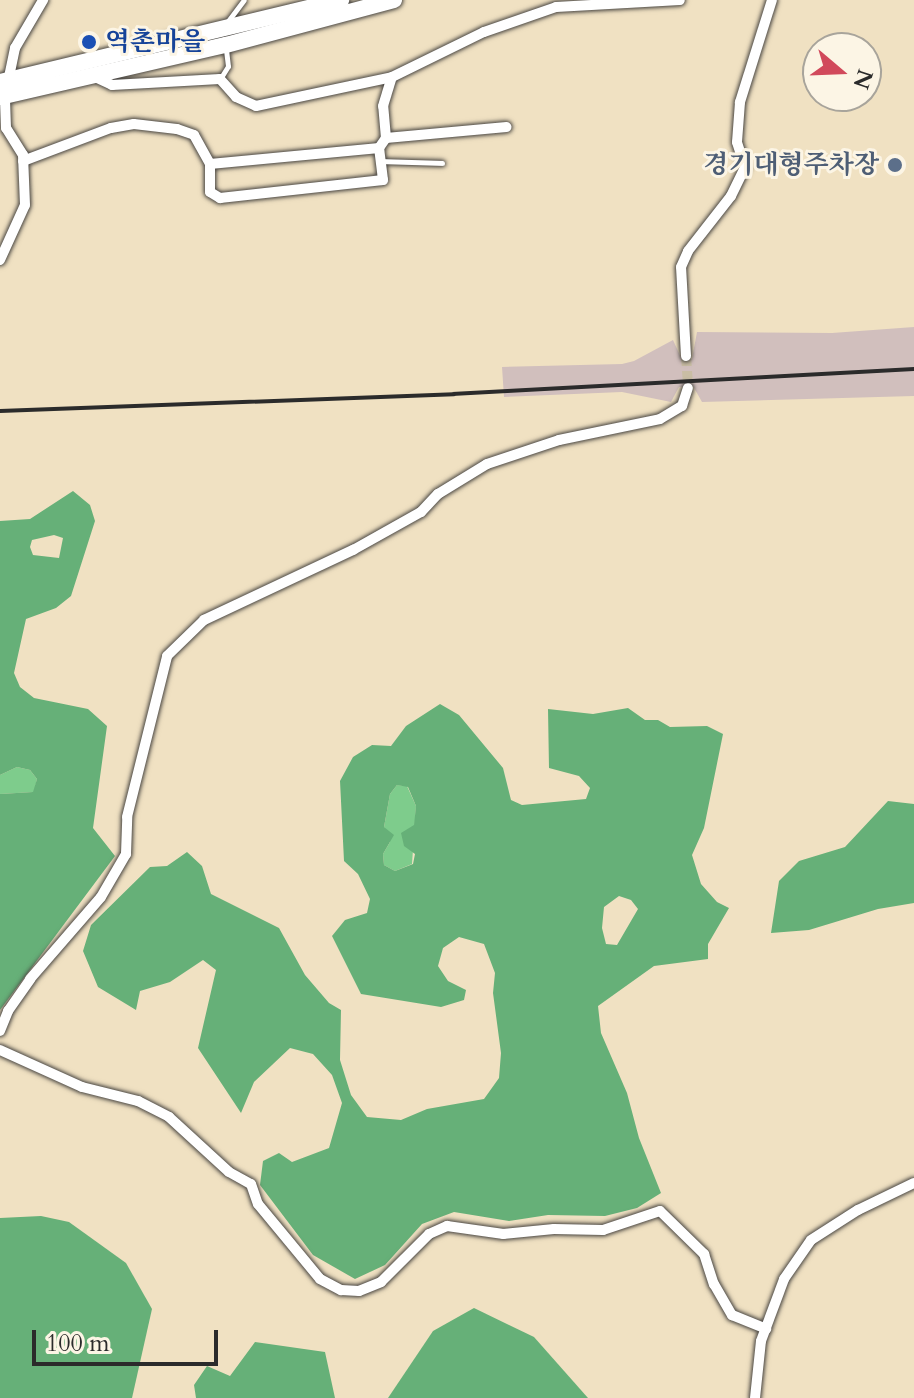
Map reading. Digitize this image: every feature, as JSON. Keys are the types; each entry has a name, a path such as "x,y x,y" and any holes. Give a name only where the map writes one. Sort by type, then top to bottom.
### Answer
{"main road":[{"path":"3,89 394,0"},
{"path":"3,89 94,76 332,1"}],"street":[{"path":"0,260 25,205 23,161 6,128 3,89 15,48 43,0"},
{"path":"94,76 112,85 220,79 236,97 256,106 392,77 484,32 556,7 680,0"},
{"path":"686,356 681,267 688,251 731,196 745,167 737,142 740,102 772,0"},
{"path":"23,161 111,128 134,124 177,129 194,135 210,164 210,192 220,198 383,180 379,148 386,138 383,106 392,77"},
{"path":"386,138 507,127"},
{"path":"210,164 379,148"},
{"path":"0,1031 30,979 101,897 126,854 127,817 167,656 204,620 367,542 421,512 438,494 487,464 559,440 660,419 682,406 688,388"},
{"path":"0,1050 82,1087 138,1101 169,1117 229,1172 251,1184 258,1204 320,1279 341,1290 359,1291 381,1282 429,1234 447,1226 503,1234 554,1229 603,1230 660,1211 704,1254 714,1284 732,1315 766,1329"},
{"path":"755,1398 766,1329 784,1279 811,1240 858,1210 914,1183"}],"lane":[{"path":"220,79 228,66 222,38 244,0"},
{"path":"380,161 442,163"}],"shaded area":[{"path":"914,327 914,396 702,402 693,386 679,387 671,402 622,392 504,397 502,367 622,364 673,340 682,360 692,359 697,332 832,333"}],"green space":[{"path":"73,491 90,505 95,521 71,596 56,608 26,619 14,673 20,687 34,698 88,709 107,726 93,828 115,856 0,1010 0,794 33,792 37,779 30,770 17,767 0,775 0,521 30,519","holes":["54,535 63,538 59,558 33,555 30,547 32,540"]},
{"path":"440,704 459,715 503,768 511,800 522,805 586,799 590,788 579,776 549,768 548,709 593,714 628,708 645,720 658,720 670,727 707,726 723,734 704,828 692,855 701,884 717,902 729,908 708,944 708,959 654,966 598,1006 601,1033 627,1093 639,1138 661,1193 637,1208 605,1216 548,1215 509,1221 454,1212 422,1224 385,1265 355,1279 313,1255 260,1185 263,1161 279,1153 292,1162 329,1148 342,1103 332,1075 313,1054 290,1048 254,1082 241,1113 198,1048 216,970 203,960 170,982 140,991 136,1010 98,987 83,951 91,925 150,867 167,866 187,852 202,866 211,894 279,928 305,975 329,1003 341,1010 340,1060 351,1095 367,1117 401,1120 427,1109 484,1099 499,1078 501,1053 493,993 495,973 484,944 459,937 443,948 438,966 448,981 466,990 464,1000 441,1007 361,994 332,936 345,920 367,913 370,899 358,874 344,861 340,781 353,757 372,745 391,746 406,726","holes":["397,785 408,787 416,806 414,825 401,833 404,846 415,854 413,864 395,871 384,865 383,854 394,835 384,827 390,794","619,896 631,900 638,909 617,945 606,944 602,928 604,907"]},
{"path":"17,767 30,770 37,779 34,792 0,794 0,775"},
{"path":"397,785 407,786 416,806 412,864 395,871 384,865 383,854 390,842 384,827 390,794"},
{"path":"888,801 914,804 914,903 878,909 809,930 771,933 779,881 799,861 845,847"},
{"path":"41,1216 69,1222 126,1263 152,1309 132,1398 0,1398 0,1218"},
{"path":"474,1308 534,1337 588,1398 388,1398 433,1331"},
{"path":"255,1342 325,1352 335,1398 196,1398 194,1385 207,1366 230,1376"}],"tunnel":[{"path":"686,356 688,388"}],"railway":[{"path":"0,411 454,394 914,369"}],"place":[{"name":"역촌마을","path":"89,42"},
{"name":"경기대형주차장","path":"895,165"}]}
